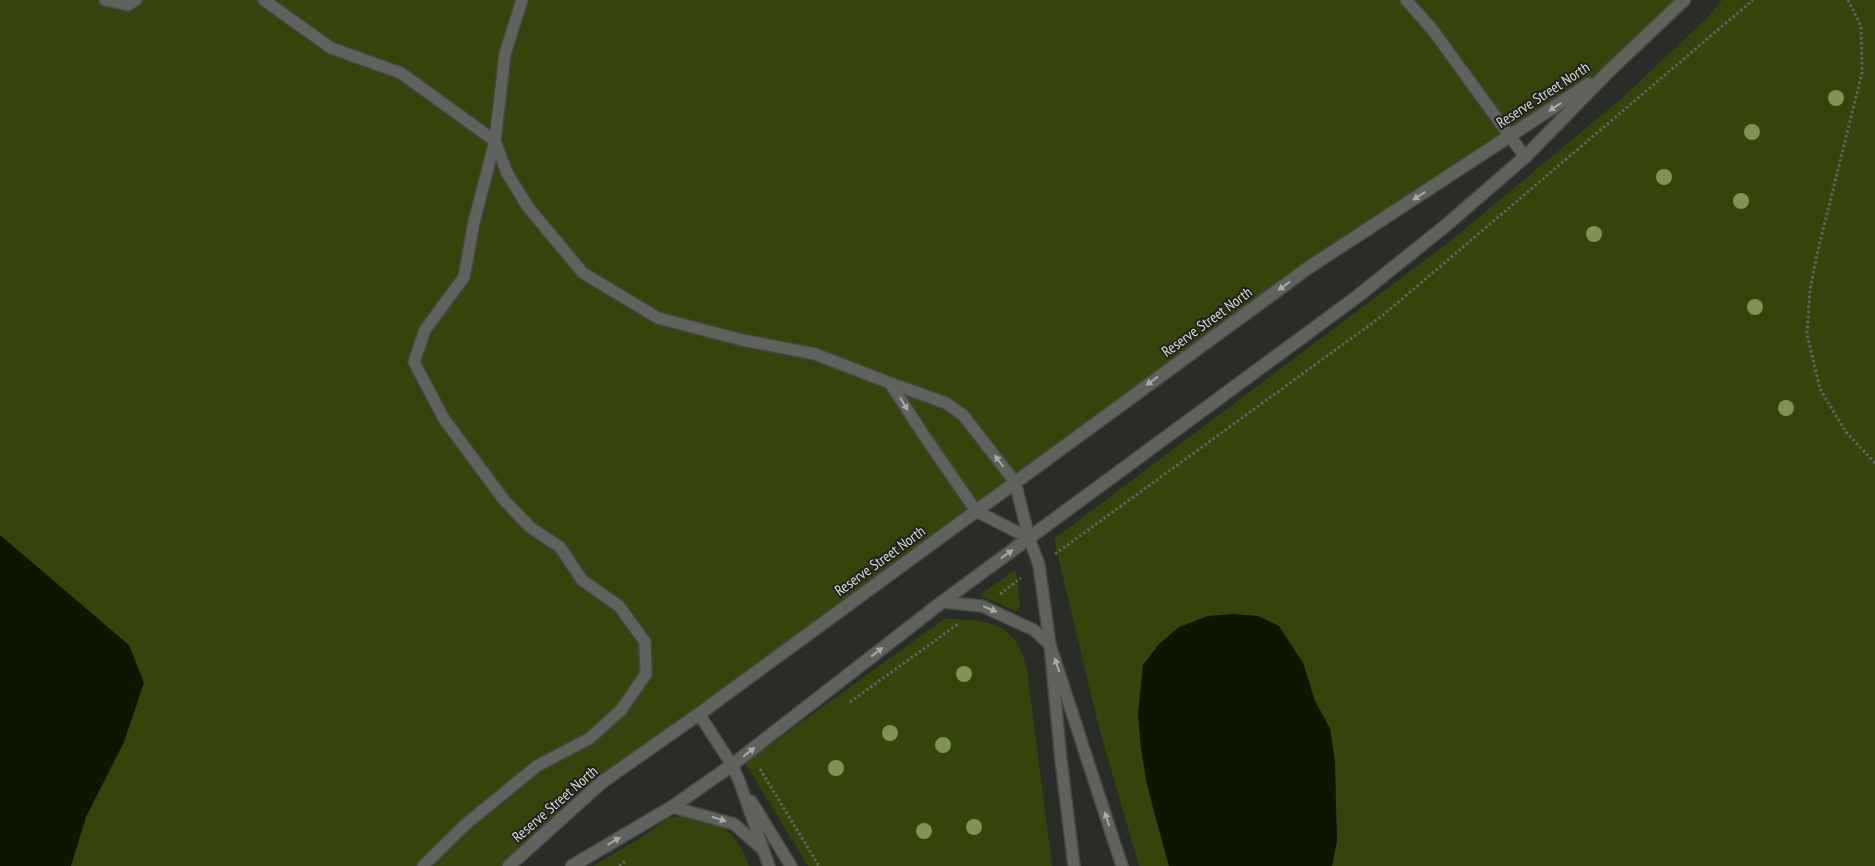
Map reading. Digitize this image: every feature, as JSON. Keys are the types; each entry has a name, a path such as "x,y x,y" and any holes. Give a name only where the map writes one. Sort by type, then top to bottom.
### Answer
{"street":[{"path":"1610,70 1684,0"},
{"name":"Reserve Street North","path":"509,866 602,782 699,714 1308,268 1610,70"},
{"name":"Reserve Street North","path":"572,866 672,807 732,765 942,602 1354,300 1444,227 1525,157 1610,70"}],"lane":[{"path":"105,0 128,5 136,0"},
{"path":"264,0 331,48 401,73 495,140 507,173 528,207 583,273 658,318 742,340 815,354 946,403 963,415 1015,482 1029,538 1039,565 1050,644 1061,760 1074,866"},
{"path":"423,866 466,824 537,766 590,738 620,710 646,674 645,642 619,606 582,580 560,547 531,528 504,500 444,418 414,362 424,330 464,277 474,222 495,140 505,54 522,0"},
{"path":"1406,0 1432,29 1525,157"},
{"path":"890,383 976,511 1029,538"},
{"path":"942,602 982,606 1034,630 1050,644 1122,866"},
{"path":"699,714 732,765 740,782 791,866"},
{"path":"740,782 769,866"},
{"path":"672,807 734,824 762,849"}],"path":[{"path":"1848,0 1861,26 1862,72 1817,254 1810,290 1807,334 1820,389 1846,432 1875,464"},
{"path":"759,768 819,866"}],"green space":[{"path":"0,0 1684,0 1610,70 1308,268 602,782 509,866 0,866"},
{"path":"1722,0 1875,0 1875,866 1332,866 1337,841 1335,763 1330,728 1315,701 1303,663 1141,691 1140,736 1146,780 1169,866 1139,866 1098,724 1054,539 1449,242 1622,98 1707,18"},
{"path":"1016,571 1020,605 1016,612 981,597 981,594"},
{"path":"944,619 966,619 997,626 1014,638 1020,648 1027,670 1052,866 808,866 745,763"},
{"path":"680,816 705,820 724,829 738,843 749,866 593,866 645,835 668,818"}],"shaded area":[{"path":"0,535 129,645 144,683 124,742 86,817 71,866 0,866"},
{"path":"1233,614 1258,616 1279,626 1303,663 1315,701 1330,729 1335,763 1337,841 1332,866 1169,866 1147,784 1141,749 1138,714 1143,665 1159,644 1179,627 1208,616"}]}
